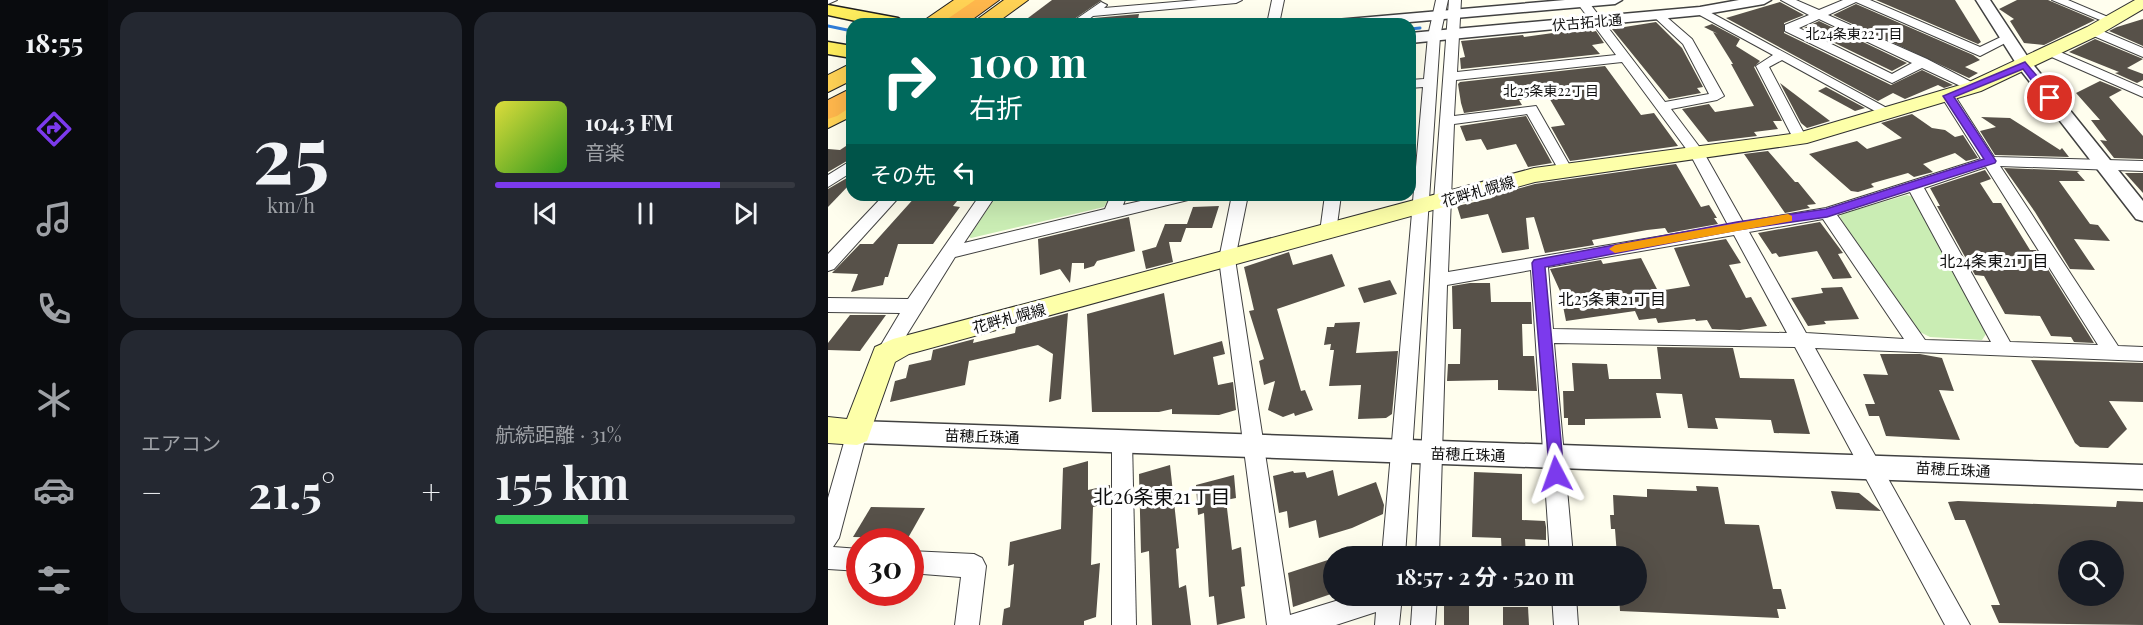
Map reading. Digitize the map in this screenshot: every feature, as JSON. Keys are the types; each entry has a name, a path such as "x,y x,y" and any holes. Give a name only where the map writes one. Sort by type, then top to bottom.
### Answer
{"highway":[{"path":"960,18 989,0"},
{"path":"940,18 965,6 1003,0"},
{"path":"990,18 1018,0"},
{"path":"828,85 846,74"},
{"path":"838,112 846,97"}],"main road":[{"name":"花畔札幌線","path":"884,356 902,346 1534,175 1800,139 1974,87 2025,65 2093,31 2109,20 2139,8"},
{"path":"828,10 868,18"},
{"path":"828,48 846,51"},
{"path":"857,432 884,356"},
{"name":"苗穂丘珠通","path":"828,430 857,432"}],"street":[{"path":"1084,18 1108,0"},
{"path":"1091,13 1183,2 1236,0"},
{"path":"1275,18 1278,0"},
{"name":"伏古拓北通","path":"1378,18 1447,8 1615,0"},
{"name":"伏古拓北通","path":"1416,38 1700,11 1764,0"},
{"path":"1787,0 1974,87"},
{"path":"1852,0 1789,28 1892,79 1923,62"},
{"path":"1860,0 1980,52 2007,39"},
{"path":"1983,0 2025,65 2143,214"},
{"path":"2058,0 2109,20"},
{"path":"1582,2 1697,153 1958,625"},
{"path":"1394,546 1402,451 1432,204 1448,121 1453,34 1447,8"},
{"path":"1428,546 1439,280 1432,204 1430,82 1434,36 1447,8"},
{"path":"1700,11 1889,113"},
{"path":"1658,15 1688,42 1717,96 1661,106"},
{"path":"2093,31 2143,53"},
{"path":"2051,52 2143,93"},
{"path":"1783,55 1762,66 1800,139"},
{"path":"1450,77 1624,58"},
{"path":"1416,83 1430,82"},
{"path":"1948,96 2113,353"},
{"path":"1448,121 1531,109 1566,171"},
{"path":"1439,280 1737,226 1827,213 1991,161 2143,166"},
{"path":"828,182 846,169"},
{"path":"1915,186 2005,350"},
{"path":"828,264 887,201"},
{"path":"884,356 913,306 984,201"},
{"path":"1112,213 1117,201"},
{"path":"950,252 1163,201"},
{"path":"1239,201 1227,259 1279,625"},
{"path":"1328,232 1332,201"},
{"path":"1827,213 1920,347"},
{"path":"1539,263 1560,546"},
{"path":"828,305 913,306"},
{"path":"1545,336 1801,340 1920,347 2143,354"},
{"path":"828,538 857,432"},
{"name":"苗穂丘珠通","path":"857,432 1843,468 1870,465 2143,477"},
{"path":"1122,440 1124,625"},
{"path":"828,558 846,559"},
{"path":"924,563 974,566 967,625"},
{"path":"1296,625 1358,606"},
{"path":"1387,625 1389,606"},
{"path":"1423,625 1424,606"},
{"path":"1565,606 1566,625"}],"green space":[{"path":"1907,195 1916,198 1986,334 1982,340 1930,337 1920,332 1840,218 1841,214"},
{"path":"993,201 1108,201 1104,207 969,237"}],"building":[{"path":"1052,0 1102,0 1076,18 1028,18"},
{"path":"1876,0 1955,0 1981,42 1978,44"},
{"path":"2017,0 2048,0 2095,20 2044,45 2024,43 2010,21 2014,19 1999,9"},
{"path":"1780,2 1804,15 1784,23 1784,33 1891,85 1922,70 1953,85 1944,88 1938,85 1905,99 1893,93 1878,101 1726,18"},
{"path":"1856,4 1973,55 1980,60 1965,67 1978,73 1969,78 1833,15"},
{"path":"1139,14 1138,18 1094,18"},
{"path":"2143,19 2143,46 2109,31 2117,27"},
{"path":"1819,21 1907,63 1892,71 1804,28"},
{"path":"1656,22 1682,48 1703,87 1697,88 1701,93 1669,99 1612,29"},
{"path":"1712,24 1740,39 1736,46 1760,61 1754,67 1782,121 1773,121 1778,129 1754,132 1757,136 1708,142 1682,109 1709,104 1715,112 1754,106 1731,64 1733,64 1713,32 1718,34 1704,27"},
{"path":"1589,28 1592,32 1596,31 1604,43 1592,45 1600,54 1461,69 1460,58 1465,57 1461,41 1523,35 1524,37"},
{"path":"2095,39 2143,59 2127,68 2143,74 2143,80 2137,83 2115,73 2119,72 2069,52"},
{"path":"1605,66 1641,115 1654,113 1678,146 1570,161 1551,127 1565,125 1548,96 1519,100 1522,105 1464,113 1461,103 1458,84 1460,82"},
{"path":"2100,81 2122,90 2109,97 2143,136 2143,159 2114,158 2100,140 2107,141 2091,120 2100,120 2076,93"},
{"path":"1780,83 1830,121 1807,128 1801,123"},
{"path":"1826,87 1865,108 1855,111 1818,91"},
{"path":"1912,114 1932,128 1945,130 1955,137 1963,135 1978,158 1966,161 1955,153 1923,164 1933,172 1914,177 1908,173 1873,183 1871,184 1874,187 1858,192 1851,191 1809,154 1857,141 1867,149 1902,138 1881,123"},
{"path":"1526,116 1552,163 1528,167 1516,144 1487,150 1481,139 1466,141 1460,126"},
{"path":"1981,117 2010,118 2060,150 2062,148 2069,157 1995,155 1980,131 1996,127"},
{"path":"846,146 846,162 828,172 828,149 840,150"},
{"path":"1768,151 1816,204 1807,205 1810,208 1785,213 1744,154"},
{"path":"1676,164 1701,207 1709,205 1718,224 1668,233 1665,228 1647,230 1592,240 1594,245 1545,253 1534,217 1526,218 1529,249 1502,253 1488,214 1461,219 1457,206 1492,198 1491,196 1535,184"},
{"path":"2004,168 2080,171 2077,172 2085,181 2059,181 2090,224 2098,225 2110,241 2074,239 2095,270 2070,269 2035,212"},
{"path":"1985,170 1991,179 1980,183 1993,203 2001,203 2030,250 2036,250 2094,343 2074,342 2071,337 2051,336 2040,316 2005,314 1984,276 1975,275 1937,206 1940,206 1930,188"},
{"path":"2125,173 2143,173 2143,193"},
{"path":"846,178 846,188 828,207 828,189"},
{"path":"912,201 957,201 953,206 960,207 933,244 898,244 888,277 885,277 883,285 851,292 858,274 832,273 860,244 873,244"},
{"path":"1219,206 1212,228 1186,228 1181,242 1169,242 1173,262 1146,269 1142,251 1156,247 1165,224 1187,224 1193,207"},
{"path":"1129,217 1135,251 1097,261 1094,266 1084,269 1084,263 1072,263 1070,283 1060,269 1040,275 1038,239"},
{"path":"1820,222 1843,253 1838,254 1852,278 1833,279 1817,251 1779,257 1776,253 1772,254 1758,233"},
{"path":"1726,239 1741,263 1729,265 1746,298 1751,297 1767,326 1740,330 1712,329 1707,320 1696,321 1695,319 1658,323 1656,318 1639,320 1635,311 1566,321 1560,291 1550,269 1601,260 1603,264 1641,258 1658,291 1690,286 1674,248"},
{"path":"1289,252 1293,265 1332,254 1345,286 1277,309 1301,391 1305,390 1313,410 1283,417 1268,410 1275,381 1264,385 1259,361 1264,359 1249,311 1254,310 1244,267"},
{"path":"1390,280 1397,294 1364,303 1358,288"},
{"path":"1490,283 1491,302 1531,302 1532,324 1522,324 1523,356 1534,356 1537,391 1498,390 1498,380 1447,381 1448,364 1460,364 1461,329 1453,329 1452,286"},
{"path":"1842,287 1859,319 1824,321 1826,324 1808,326 1791,298 1823,293 1821,288"},
{"path":"1164,293 1174,355 1222,341 1225,354 1213,357 1218,385 1233,382 1236,410 1219,415 1172,414 1172,409 1159,412 1092,412 1087,314"},
{"path":"1068,313 1061,399 1049,402 1053,354 1038,345 969,361 965,385 890,402 895,381 906,378 909,365 931,360 933,350 974,339 973,343 1015,333 1016,327"},
{"path":"850,315 886,315 860,351 828,350 828,343"},
{"path":"1360,322 1356,353 1398,351 1392,414 1386,418 1358,419 1361,385 1329,386 1334,350 1330,350 1331,344 1324,345 1327,327 1334,327 1335,323"},
{"path":"1657,347 1733,348 1740,378 1794,379 1810,434 1774,433 1771,420 1715,418 1718,429 1688,428 1682,394 1656,393 1661,418 1585,419 1585,425 1568,425 1568,418 1564,418 1563,391 1574,391 1572,363 1607,364 1609,379 1661,379"},
{"path":"1880,354 1920,354 1942,358 1954,391 1939,390 1960,440 1886,436 1879,416 1869,416 1865,404 1875,404 1863,374 1888,375"},
{"path":"2031,360 2143,363 2143,402 2109,401 2127,429 2108,448 2080,447 2075,443"},
{"path":"1088,461 1088,490 1110,485 1110,502 1093,507 1091,565 1100,563 1096,617 1084,621 1084,625 1002,625 1004,609 1010,607 1014,564 1008,566 1010,542 1061,529 1063,468"},
{"path":"1170,465 1179,548 1176,549 1179,588 1186,585 1191,625 1152,625 1149,551 1141,553 1139,474"},
{"path":"1333,470 1338,496 1376,482 1384,505 1383,514 1352,528 1319,538 1316,520 1289,528 1287,511 1279,513 1273,476 1293,471 1294,473 1305,472 1307,478"},
{"path":"1474,472 1522,474 1522,520 1545,521 1546,540 1525,539 1525,546 1501,546 1501,538 1472,537"},
{"path":"1234,475 1236,498 1226,500 1232,550 1241,547 1245,586 1241,587 1245,618 1217,625 1214,596 1209,597 1204,513 1198,515 1196,485"},
{"path":"1696,486 1718,487 1725,524 1759,525 1773,589 1781,589 1786,609 1777,609 1779,618 1620,611 1620,606 1647,606 1647,546 1616,546 1615,529 1611,529 1610,515 1614,515 1613,495 1647,497 1647,489 1697,491"},
{"path":"1831,491 1859,493 1881,511 1836,509"},
{"path":"2117,501 2143,502 2143,625 1999,623 1991,605 2000,605 1965,520 1955,520 1948,502 2116,507"},
{"path":"871,507 925,508 914,528 858,528"},
{"path":"1323,562 1323,597 1293,607 1288,573"},
{"path":"1444,606 1469,606 1469,625 1444,625"},
{"path":"1503,607 1528,607 1529,625 1503,625"}],"waterway":[{"path":"828,26 846,30"},
{"path":"1416,28 1420,28"}],"slow traffic":[{"path":"1615,249 1788,218"}],"district":[{"name":"北24条東22丁目","path":"1854,33"},
{"name":"北25条東22丁目","path":"1551,90"},
{"name":"北24条東21丁目","path":"1994,260"},
{"name":"北25条東21丁目","path":"1612,298"},
{"name":"北26条東21丁目","path":"1162,495"}],"route":[{"path":"1556,474 1539,263 1737,226 1827,213 1915,186 1991,161 1948,96 2025,65 2050,98"}]}
